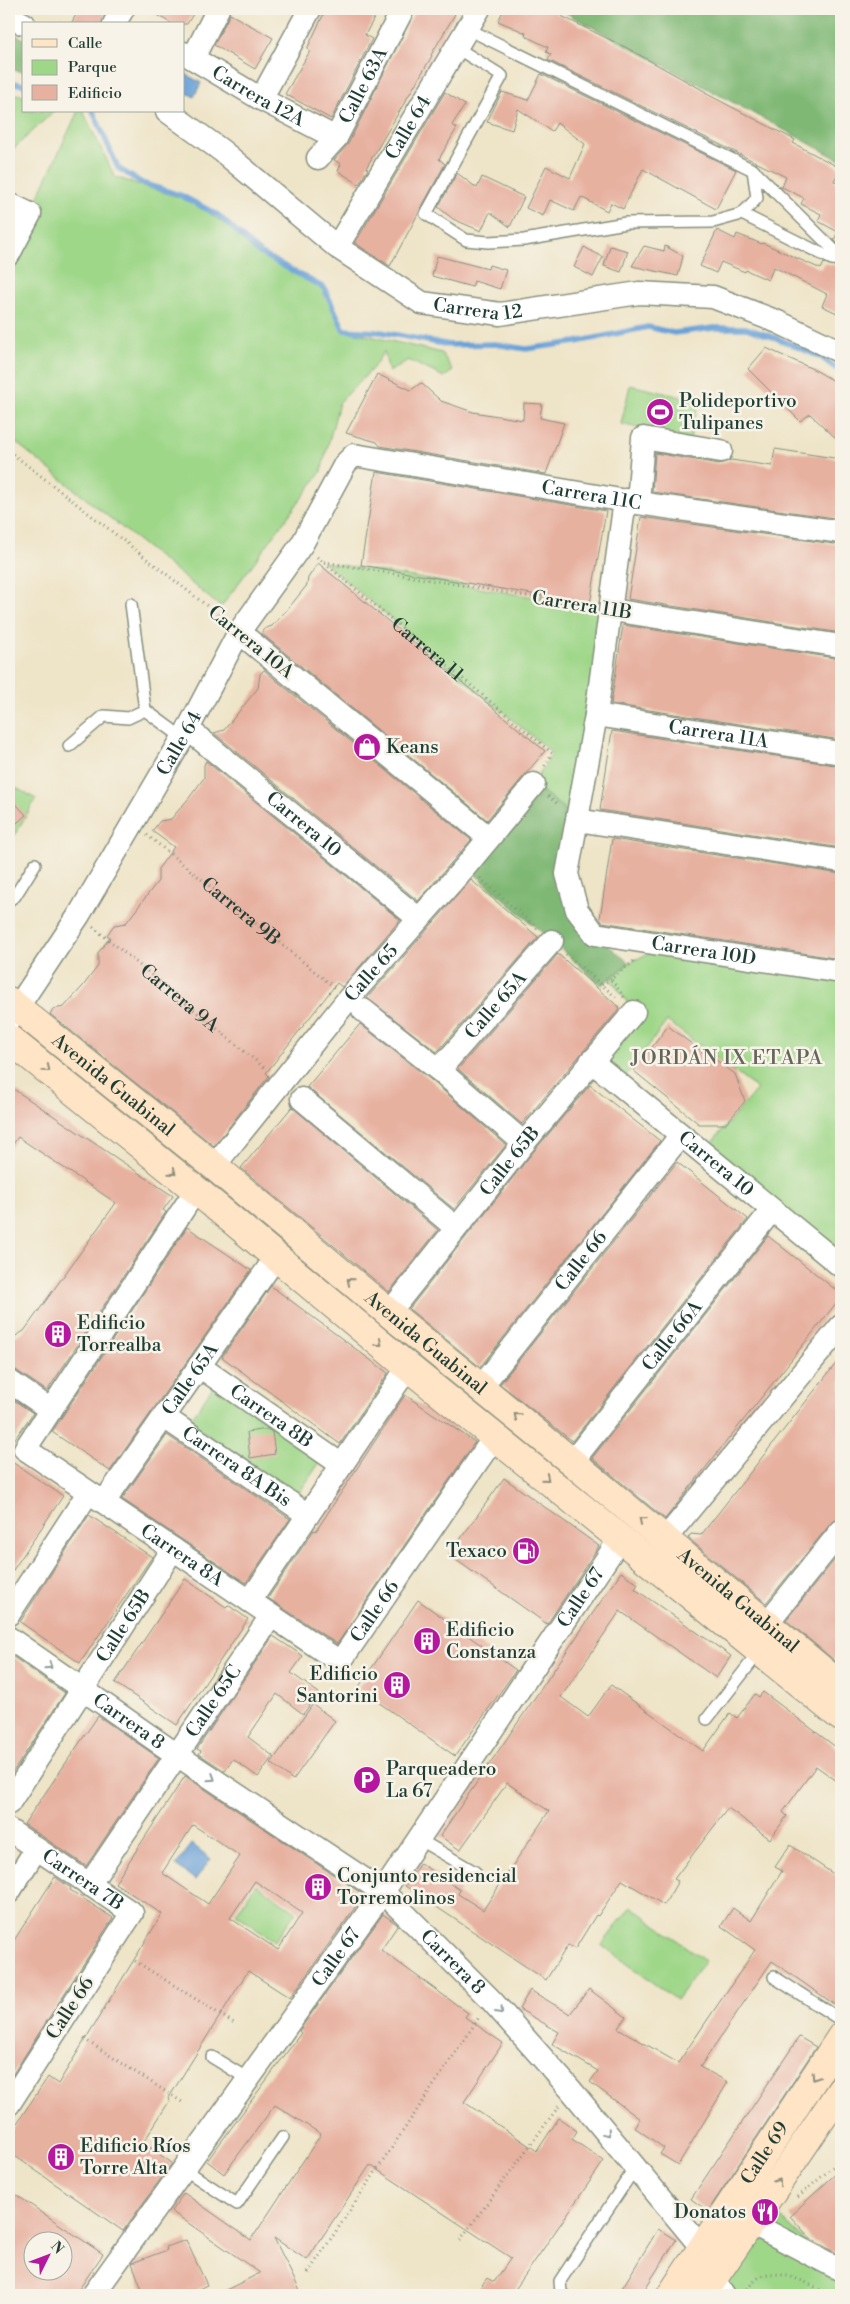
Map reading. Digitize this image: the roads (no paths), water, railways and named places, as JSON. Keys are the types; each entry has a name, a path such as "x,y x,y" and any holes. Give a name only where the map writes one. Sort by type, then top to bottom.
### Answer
{"main road":[{"name":"Avenida Guabinal","path":"12,1010 214,1166 841,1686"},
{"name":"Avenida Guabinal","path":"9,1039 196,1190 408,1367 841,1717"},
{"name":"Calle 69","path":"671,2295 841,2037"},
{"name":"Calle 69","path":"713,2290 750,2223 841,2090"}],"street":[{"path":"188,55 218,9"},
{"path":"261,99 310,9"},
{"name":"Calle 63A","path":"318,158 336,138 403,9"},
{"name":"Calle 64","path":"337,247 479,9"},
{"path":"9,17 22,23"},
{"name":"Carrera 12A","path":"188,55 261,99 336,138"},
{"name":"Carrera 12","path":"167,112 222,151 337,247 422,303 500,314 639,293 713,297 778,322 841,352"},
{"path":"9,204 30,214 9,254"},
{"path":"720,451 643,438 577,820 841,862"},
{"name":"Carrera 11C","path":"345,464 354,455 632,502 841,532"},
{"name":"Calle 64","path":"12,1010 79,915 186,734 239,632 302,544 345,464"},
{"name":"Carrera 11B","path":"612,610 841,646"},
{"name":"Carrera 10A","path":"239,632 489,838"},
{"name":"Carrera 11A","path":"596,716 841,753"},
{"name":"Carrera 10","path":"186,734 419,919"},
{"name":"Calle 65","path":"214,1166 281,1081 356,1004 419,919 534,784"},
{"name":"Carrera 10D","path":"577,820 567,874 577,910 596,934 663,946 841,972"},
{"name":"Calle 65A","path":"439,1070 552,941"},
{"path":"356,1004 439,1070 524,1143"},
{"name":"Calle 65B","path":"389,1313 455,1227 591,1061 634,1012"},
{"name":"Carrera 10","path":"591,1061 841,1266"},
{"path":"302,1099 455,1227"},
{"name":"Calle 66","path":"481,1387 681,1135"},
{"path":"9,1381 51,1410 196,1190"},
{"name":"Calle 66A","path":"572,1462 772,1210"},
{"name":"Calle 65A","path":"9,1614 96,1497 164,1417 276,1256"},
{"path":"665,1539 841,1326"},
{"name":"Carrera 8B","path":"199,1366 342,1465"},
{"path":"250,1601 408,1367"},
{"name":"Carrera 8A","path":"51,1410 24,1449 340,1662"},
{"name":"Carrera 8A Bis","path":"164,1417 308,1515"},
{"name":"Calle 66","path":"340,1662 495,1436"},
{"path":"767,1623 841,1531"},
{"name":"Calle 67","path":"93,2295 383,1892 620,1539"},
{"name":"Calle 65B","path":"9,1803 172,1549"},
{"name":"Calle 65C","path":"89,1885 271,1616"},
{"name":"Carrera 8","path":"9,1638 177,1755 383,1892 491,2000 571,2090 636,2168 702,2248 713,2290"},
{"name":"Carrera 7B","path":"9,1830 132,1913"},
{"path":"9,1892 36,1849"},
{"name":"Calle 66","path":"9,2104 132,1913"},
{"path":"750,2223 841,2270"}],"lane":[{"path":"462,39 754,170 841,258"},
{"path":"462,39 502,76 426,214 466,240 488,242 524,240 626,223 713,222 742,214 757,198 754,170"},
{"path":"742,214 832,259 841,258"},
{"path":"131,604 145,710"},
{"path":"145,710 186,734"},
{"path":"69,746 104,716 128,718 145,710"},
{"path":"9,900 15,896 35,864"},
{"path":"707,1719 760,1651"},
{"path":"418,1840 475,1872"},
{"path":"774,1977 841,2020"},
{"path":"212,2057 248,2080"},
{"path":"184,2169 237,2204 283,2137"},
{"path":"564,2295 561,2293 560,2281 636,2168"}],"water":[{"path":"185,74 201,83 194,97 185,92"},
{"path":"192,1844 211,1859 195,1880 176,1865"}],"waterway":[{"path":"9,82 22,85"},
{"path":"93,112 118,168 142,183 180,195 218,215 258,252 324,288 344,330 381,332 450,345 495,344 526,349 576,342 648,327 674,333 714,328 746,328 821,357 841,372"}],"place":[{"name":"Polideportivo Tulipanes","path":"660,412"},
{"name":"Keans","path":"367,747"},
{"name":"Edificio Torrealba","path":"58,1334"},
{"name":"Texaco","path":"526,1551"},
{"name":"Edificio Constanza","path":"427,1641"},
{"name":"Edificio Santorini","path":"397,1685"},
{"name":"Parqueadero La 67","path":"367,1780"},
{"name":"Conjunto residencial Torremolinos","path":"318,1887"},
{"name":"Edificio Ríos Torre Alta","path":"61,2157"},
{"name":"Donatos","path":"765,2212"}],"district":[{"name":"JORDÁN IX ETAPA","path":"727,1058"}]}
